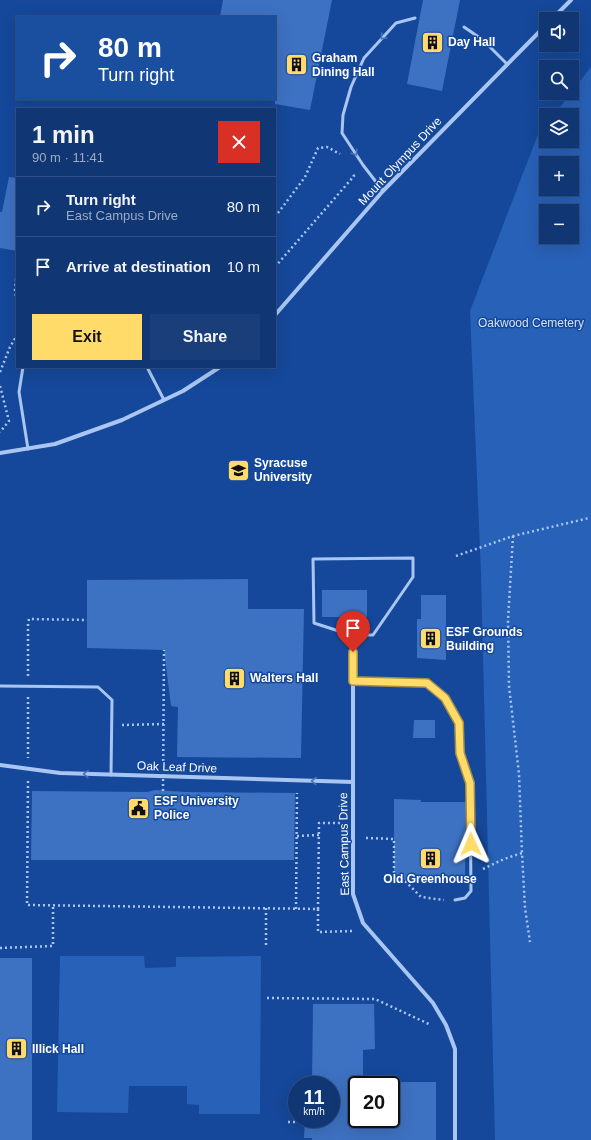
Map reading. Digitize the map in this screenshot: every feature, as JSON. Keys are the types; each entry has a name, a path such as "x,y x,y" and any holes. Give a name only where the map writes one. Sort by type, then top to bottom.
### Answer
{"street":[{"path":"559,12 571,0"},
{"name":"Mount Olympus Drive","path":"276,314 383,191 539,32"},
{"path":"0,452 55,444 122,420 183,391 218,368"},
{"name":"East Campus Drive","path":"353,635 353,894 363,923 433,1003 446,1025 454,1049 455,1140"},
{"name":"Oak Leaf Drive","path":"0,765 60,773 353,782"}],"lane":[{"path":"383,191 342,133 343,115 350,87 364,58 396,23 415,18"},
{"path":"464,27 484,40 507,64"},
{"path":"23,368 19,392 28,449"},
{"path":"148,368 164,400"},
{"path":"413,558 413,577 373,635 353,635 314,623 313,559 413,558"},
{"path":"353,681 427,683 445,698 459,723 460,753 470,783 471,891 465,898 455,900"},
{"path":"0,686 98,687 112,700 111,775"}],"path":[{"path":"276,216 305,177 318,148 327,147 340,154 344,159"},
{"path":"276,266 354,176 350,170"},
{"path":"0,372 10,347 16,337"},
{"path":"0,386 9,421 0,432"},
{"path":"456,556 513,536 588,518"},
{"path":"513,536 508,620 509,686 519,774 525,908 530,942"},
{"path":"87,620 29,619 27,905 318,909"},
{"path":"163,791 164,650"},
{"path":"130,725 164,724"},
{"path":"296,909 297,780"},
{"path":"353,823 319,823 318,932 370,931"},
{"path":"297,836 319,835"},
{"path":"364,838 394,838 394,880 406,882 421,897 440,900 455,900"},
{"path":"471,874 504,859 522,853"},
{"path":"0,948 53,946 53,906"},
{"path":"266,908 266,948"},
{"path":"267,998 375,999 448,1033"}],"green space":[{"name":"Oakwood Cemetery","path":"591,67 591,1140 495,1140 481,574 470,311 539,134 539,148 579,148 579,108 559,108 566,100 579,100 579,83"},
{"path":"60,956 144,956 145,968 176,967 176,957 261,956 260,1114 199,1114 199,1105 187,1104 187,1086 129,1086 128,1113 57,1112"}],"building":[{"name":"Graham Dining Hall","path":"223,0 332,0 310,110 275,104 276,16 220,16"},
{"name":"Day Hall","path":"423,0 460,0 442,91 407,84"},
{"path":"9,177 16,178 16,251 0,248 0,212 2,212"},
{"name":"Walters Hall","path":"248,579 248,609 304,609 301,758 177,757 178,707 171,706 164,650 87,648 87,580"},
{"path":"322,590 367,590 367,617 322,617"},
{"name":"ESF Grounds Building","path":"421,595 446,595 446,660 417,658 417,619 421,619"},
{"path":"414,720 435,720 435,738 413,738"},
{"path":"155,790 186,792 295,793 294,860 31,860 32,791 147,792"},
{"name":"Old Greenhouse","path":"394,799 421,800 421,802 466,802 465,878 419,877 419,880 394,880"},
{"name":"Illick Hall","path":"0,958 32,958 32,1140 0,1140"},
{"path":"313,1004 374,1004 375,1049 363,1050 363,1076 348,1076 348,1128 400,1128 400,1082 436,1082 436,1140 312,1140 312,1138 304,1138 305,1128 340,1128 340,1076 312,1076"}],"place":[{"name":"Day Hall","path":"433,42"},
{"name":"Graham Dining Hall","path":"297,65"},
{"name":"Syracuse University","path":"238,470"},
{"name":"ESF Grounds Building","path":"431,639"},
{"name":"Walters Hall","path":"235,678"},
{"name":"ESF University Police","path":"138,808"},
{"name":"Old Greenhouse","path":"430,858"},
{"name":"Illick Hall","path":"16,1049"}],"route":[{"path":"353,652 353,681 427,683 445,698 459,723 460,753 470,783 471,844"}]}
